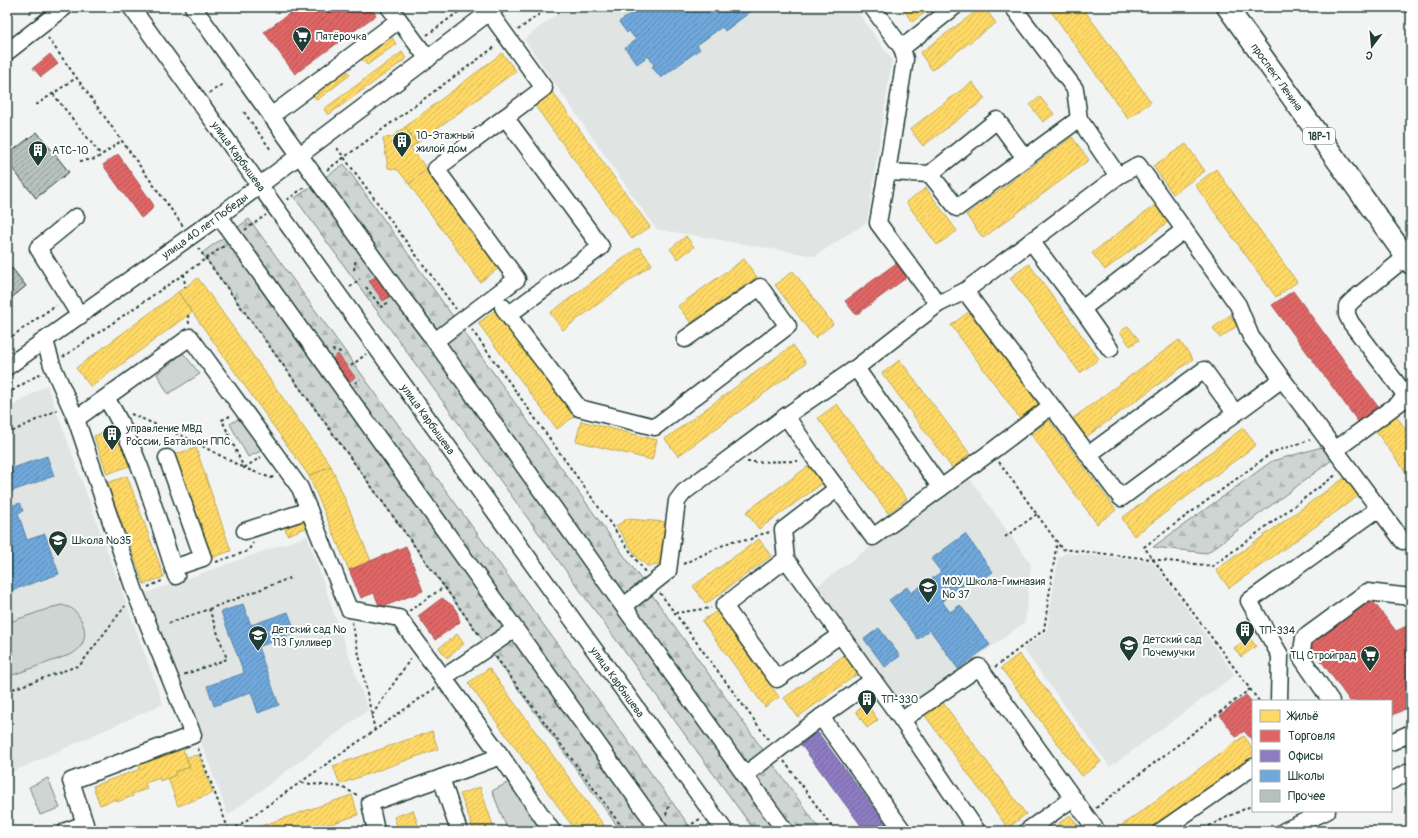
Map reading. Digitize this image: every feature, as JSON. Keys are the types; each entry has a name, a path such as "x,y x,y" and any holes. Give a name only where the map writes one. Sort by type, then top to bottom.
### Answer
{"main road":[{"name":"проспект Ленина","path":"1226,7 1408,261"}],"street":[{"path":"7,52 65,7"},
{"name":"улица Карбышева","path":"130,7 725,831"},
{"path":"193,7 400,295 435,340 786,831"},
{"path":"389,7 428,59"},
{"path":"872,7 902,48 905,59 888,172 878,223 938,304"},
{"path":"1013,7 1075,89 1079,119 1118,176"},
{"path":"435,340 517,279 436,169 544,88 507,38 492,10"},
{"name":"улица 40 лет Победы","path":"7,367 220,216 492,10"},
{"path":"902,48 944,10"},
{"path":"271,116 399,20"},
{"path":"505,117 601,247 508,315"},
{"path":"930,174 957,208 1079,119"},
{"path":"888,172 930,174 997,120 1025,158"},
{"path":"624,606 668,571 677,501 684,492 786,416 856,368 938,304 965,291 1118,176 1138,165 1238,305 1251,337 1403,541"},
{"path":"220,216 660,831"},
{"path":"76,217 38,248 80,316"},
{"path":"1082,309 1184,230"},
{"path":"1031,241 1110,349"},
{"path":"1335,450 1409,400 1351,323 1347,315 1347,306 1353,300 1408,261"},
{"path":"495,296 579,408 655,427 788,326 760,287 685,339"},
{"path":"965,291 1121,498 1282,379"},
{"path":"76,419 109,402 190,337 300,488 349,609 399,618 501,756 552,831"},
{"path":"45,341 52,365 76,419 135,592 193,735 71,781 86,824 66,831"},
{"path":"856,368 941,488"},
{"path":"1088,455 1204,370 1235,413"},
{"path":"109,402 119,418 141,469 175,572 203,558 168,458"},
{"path":"786,416 816,460 874,537 1051,406"},
{"path":"838,488 783,530 786,559 902,720 977,831"},
{"path":"1279,700 1280,655 1248,601 1378,508"},
{"path":"245,531 309,510"},
{"path":"786,559 724,606 777,678 840,634"},
{"path":"1330,700 1301,657 1304,638 1367,592 1411,597"},
{"path":"444,680 515,629"},
{"path":"902,720 979,667 1096,831"},
{"path":"745,774 873,680"},
{"path":"821,717 903,831"},
{"path":"1392,742 1411,733"},
{"path":"373,830 370,803 501,756"},
{"path":"1161,831 1252,768"},
{"path":"1392,780 1411,771"},
{"path":"441,778 459,831"},
{"path":"1026,831 1073,798"},
{"path":"1284,831 1324,812"}],"path":[{"path":"26,7 190,237 444,587 625,831"},
{"path":"416,43 465,7"},
{"path":"7,394 52,365 235,238 549,7"},
{"path":"36,105 76,78"},
{"path":"53,94 101,156"},
{"path":"244,112 271,150"},
{"path":"80,161 96,159 121,141"},
{"path":"337,148 464,319 653,583 835,831"},
{"path":"184,274 185,287"},
{"path":"366,287 381,307 400,295"},
{"path":"7,340 67,297"},
{"path":"351,366 376,347"},
{"path":"109,402 185,437 244,468 271,478 287,471"},
{"path":"7,434 69,404"},
{"path":"242,409 222,420 244,468"},
{"path":"1258,700 1144,547 1272,452 1324,435"},
{"path":"244,468 273,451"},
{"path":"992,451 1062,549 1212,566 1348,466"},
{"path":"723,463 816,460"},
{"path":"1005,537 1037,514"},
{"path":"668,571 732,542 749,540 758,535 783,530"},
{"path":"984,675 1044,630 1057,542"},
{"path":"215,563 248,551"},
{"path":"169,624 290,578"},
{"path":"399,618 444,587"},
{"path":"7,691 80,665 135,592"},
{"path":"675,613 724,606"},
{"path":"171,680 227,659 209,608"},
{"path":"349,609 375,731"},
{"path":"372,715 419,647"},
{"path":"193,735 230,831 375,731 444,680"},
{"path":"1086,816 1250,689"},
{"path":"301,783 342,787 370,803"},
{"path":"1198,831 1252,805"}],"shaded area":[{"path":"567,7 854,7 892,60 867,222 815,256 656,229 524,39"},
{"name":"Школа №35","path":"47,385 163,704 7,774 7,409"},
{"name":"МОУ Школа-Гимназия № 37","path":"967,475 1031,564 1025,622 904,711 816,587"},
{"name":"Детский сад № 113 Гулливер","path":"307,536 368,710 228,815 146,593"},
{"name":"Детский сад Почемучки","path":"1066,553 1152,561 1235,675 1110,767 1023,649 1047,631 1058,558"}],"green space":[{"path":"344,164 821,831 755,831 295,198"},
{"path":"249,219 693,831 621,831 202,253"},
{"path":"183,353 200,374 168,394 157,374"},
{"path":"243,416 265,449 248,457 230,424"},
{"path":"1322,447 1332,460 1207,553 1153,547 1272,461"},
{"path":"62,605 71,608 81,619 85,633 80,647 72,654 7,677 7,623"},
{"path":"48,778 60,808 40,815 29,787"},
{"path":"509,782 541,831 508,831 492,791"},
{"path":"1411,783 1411,802 1405,794 1408,785"}],"building: Жильё":[{"path":"902,7 928,7 930,9 912,22"},
{"path":"984,7 996,23 932,70 920,53"},
{"path":"1048,7 1082,7 1151,102 1128,119"},
{"path":"391,36 396,44 367,65 361,58"},
{"path":"402,52 406,59 328,115 324,109"},
{"path":"502,53 516,71 417,143 405,127"},
{"path":"346,69 350,75 317,100 312,94"},
{"path":"972,82 985,99 923,146 910,129"},
{"path":"551,90 650,227 632,239 533,103"},
{"path":"1040,97 1054,114 1043,122 1030,105"},
{"name":"10-Этажный жилой дом","path":"405,127 417,143 411,148 427,169 409,184 398,170 388,168 383,138 392,137"},
{"path":"1072,137 1089,160 983,238 966,215"},
{"path":"1186,144 1205,171 1173,194 1153,166"},
{"path":"427,169 499,268 480,282 409,184"},
{"path":"1216,169 1297,282 1276,297 1195,185"},
{"path":"926,188 957,231 937,245 906,202"},
{"path":"1155,205 1168,222 1105,270 1092,253"},
{"path":"686,236 694,247 678,259 670,249"},
{"path":"639,247 652,264 563,330 550,313"},
{"path":"744,259 757,277 691,323 678,306"},
{"path":"1029,264 1099,359 1080,373 1010,278"},
{"path":"793,271 833,324 815,338 775,285"},
{"path":"198,278 331,466 309,476 178,292"},
{"path":"178,292 192,312 91,387 76,368"},
{"path":"497,309 576,415 557,429 478,323"},
{"path":"970,311 1040,406 1021,420 951,325"},
{"path":"1230,315 1237,326 1220,338 1213,328"},
{"path":"1128,326 1139,340 1130,346 1120,332"},
{"path":"1179,340 1193,359 1086,437 1072,419"},
{"path":"793,345 806,363 678,456 665,439"},
{"path":"900,360 970,454 952,468 882,373"},
{"path":"837,404 907,499 888,513 818,418"},
{"path":"1395,414 1411,437 1411,479 1374,429"},
{"path":"1049,420 1116,510 1097,524 1031,434"},
{"path":"581,421 657,440 652,460 576,441"},
{"name":"управление МВД России, Батальон ППС","path":"116,428 129,466 107,474 94,436"},
{"path":"1243,428 1256,445 1134,536 1122,518"},
{"path":"196,448 231,551 211,558 175,454"},
{"path":"810,465 823,483 759,529 746,512"},
{"path":"331,466 371,561 349,570 309,476"},
{"path":"127,476 164,577 144,584 107,483"},
{"path":"1347,476 1361,494 1229,588 1216,570"},
{"path":"302,518 306,528 287,535 284,524"},
{"path":"627,519 667,522 664,556 660,563 653,566 647,566 637,557 616,526"},
{"path":"759,539 771,556 706,604 693,586"},
{"path":"717,611 779,697 765,707 702,621"},
{"path":"457,634 464,644 447,658 439,648"},
{"name":"ТП-334","path":"1249,637 1256,646 1241,657 1234,648"},
{"path":"850,651 863,670 798,717 784,698"},
{"path":"1019,654 1101,762 1082,776 1001,668"},
{"path":"489,668 608,831 576,831 468,683"},
{"path":"941,700 1026,814 1008,828 923,713"},
{"name":"ТП-330","path":"867,704 878,720 867,728 856,711"},
{"path":"432,731 438,749 340,784 333,766"},
{"path":"1244,736 1252,748 1252,758 1152,831 1114,831"},
{"path":"183,749 190,767 175,772 176,775 160,781 160,778 145,783 147,789 132,794 133,796 117,802 116,799 100,805 93,786 140,769 139,764"},
{"path":"199,755 213,793 178,806 168,778 176,775 175,772 190,767 186,757"},
{"path":"480,787 495,831 474,831 460,794"},
{"path":"352,795 358,815 310,831 253,831 252,829"},
{"path":"413,810 420,831 399,831 394,817"},
{"path":"1070,815 1082,831 1049,831"}],"building: Торговля":[{"name":"Пятёрочка","path":"298,7 370,7 376,15 295,74 264,32"},
{"path":"50,54 58,64 41,77 33,68"},
{"path":"118,154 153,204 152,209 141,218 103,165"},
{"path":"903,258 914,272 856,315 845,301"},
{"path":"376,276 391,296 383,301 369,281"},
{"path":"1293,291 1379,408 1359,423 1272,305"},
{"path":"338,354 355,377 349,382 332,359"},
{"path":"406,546 423,591 380,608 374,593 361,598 349,570"},
{"path":"442,598 453,606 457,612 460,622 435,640 418,616"},
{"name":"ТЦ Стройград","path":"1372,600 1396,631 1411,624 1411,706 1392,716 1392,700 1349,700 1309,644"},
{"path":"1246,695 1252,702 1252,738 1244,731 1236,737 1220,715"}],"building: Офисы":[{"path":"816,730 891,831 865,831 799,742"}],"building: Школы":[{"path":"640,7 757,7 725,31 722,27 697,45 700,49 661,78 652,67 654,65 648,56 637,64 625,48 636,40 629,31 627,33 619,22"},
{"path":"47,456 54,476 7,493 7,470"},
{"path":"7,498 10,506 20,503 23,511 18,513 27,540 45,534 59,574 7,592 7,545 11,543 7,531"},
{"path":"965,534 993,572 976,584 972,579 942,601 950,612 960,605 990,645 958,669 930,630 918,639 889,600 907,587 911,593 941,572 931,559"},
{"path":"243,604 251,625 288,612 296,633 258,647 279,705 258,713 251,692 214,706 207,686 244,673 221,612"},
{"path":"879,628 900,656 885,667 864,639"}],"building: Прочее":[{"name":"АТС-10","path":"37,132 69,172 36,198 7,162 7,155"},
{"path":"7,173 11,178 7,181"},
{"path":"12,268 26,286 10,299 7,296 7,272"}],"place":[{"name":"Пятёрочка","path":"302,53"},
{"name":"10-Этажный жилой дом","path":"402,158"},
{"name":"АТС-10","path":"38,167"},
{"name":"управление МВД России, Батальон ППС","path":"112,451"},
{"name":"Школа №35","path":"58,557"},
{"name":"МОУ Школа-Гимназия № 37","path":"928,604"},
{"name":"ТП-334","path":"1245,647"},
{"name":"Детский сад № 113 Гулливер","path":"258,652"},
{"name":"Детский сад Почемучки","path":"1129,662"},
{"name":"ТЦ Стройград","path":"1370,672"},
{"name":"ТП-330","path":"867,716"}]}
